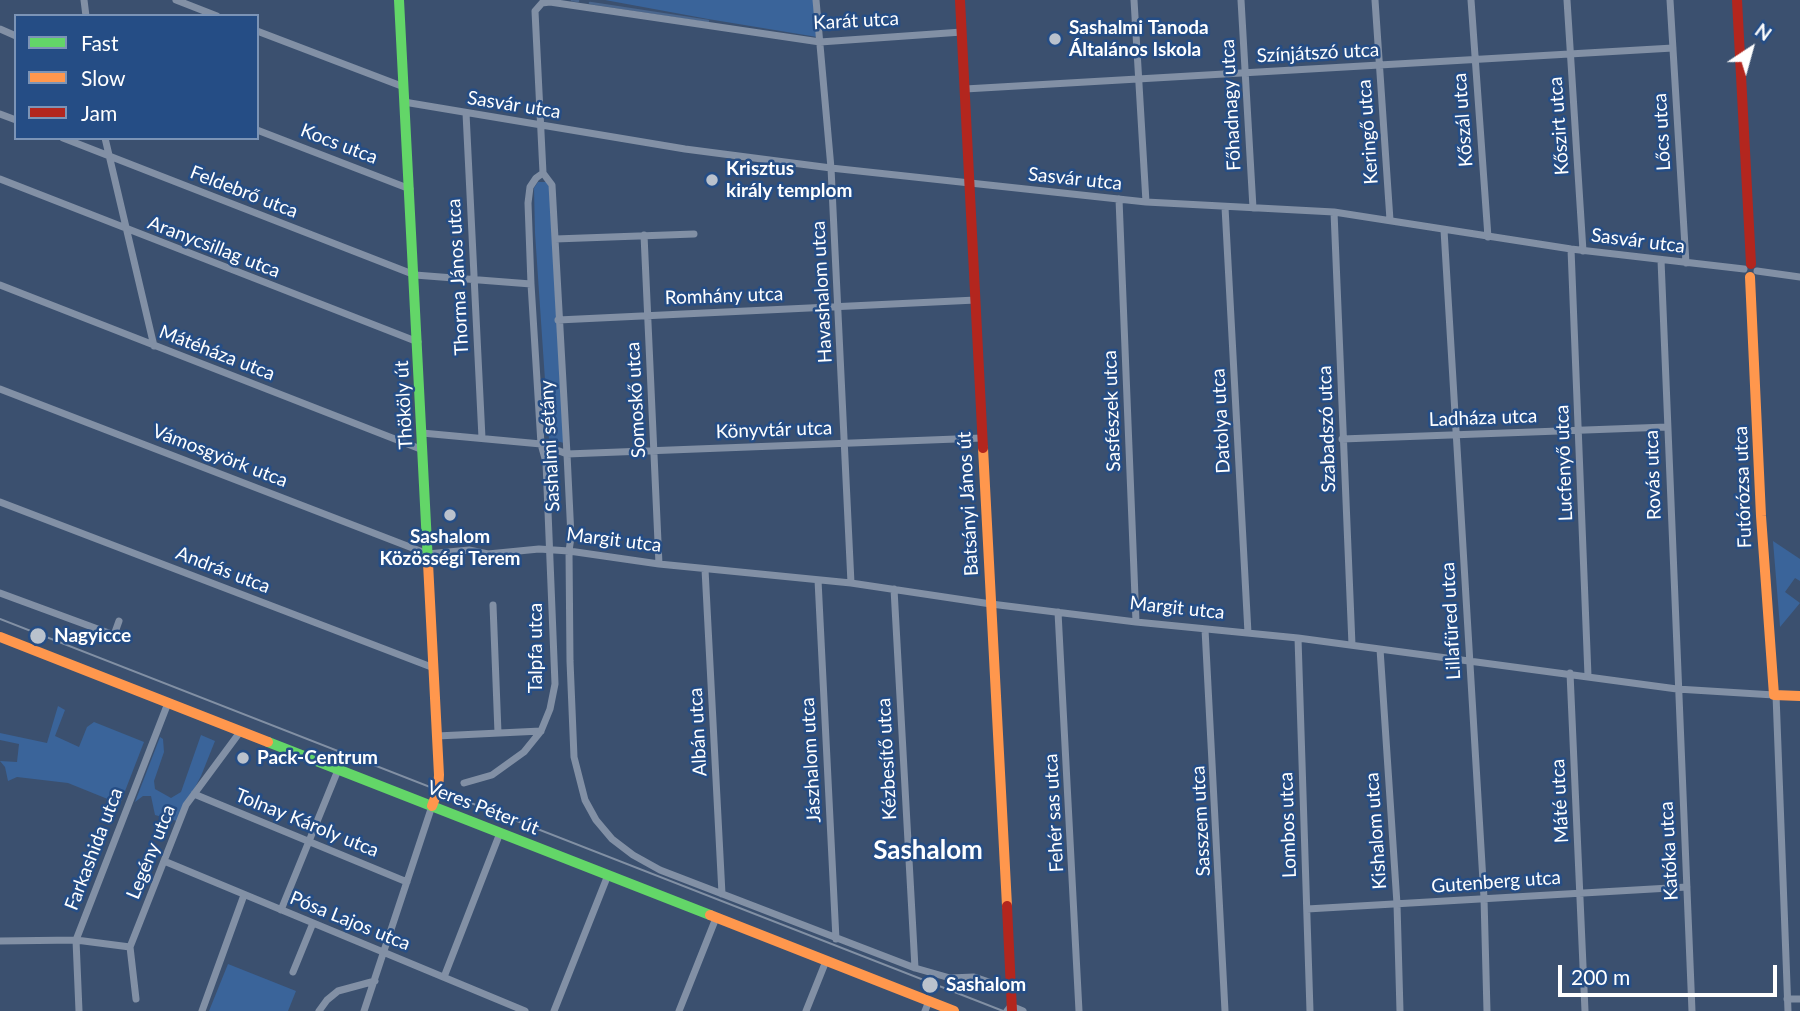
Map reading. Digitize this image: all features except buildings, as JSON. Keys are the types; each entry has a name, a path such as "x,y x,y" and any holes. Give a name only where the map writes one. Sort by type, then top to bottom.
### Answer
{"street":[{"path":"176,0 213,14"},
{"name":"Thököly út","path":"399,0 437,736 439,785 432,806"},
{"name":"Havashalom utca","path":"816,0 831,168 851,583"},
{"name":"Batsányi János út","path":"960,0 1010,1009"},
{"path":"1134,0 1146,202"},
{"name":"Főhadnagy utca","path":"1241,0 1253,208"},
{"name":"Keringő utca","path":"1375,0 1390,220"},
{"name":"Kőszál utca","path":"1471,0 1488,237"},
{"name":"Kőszirt utca","path":"1567,0 1583,251"},
{"name":"Lőcs utca","path":"1670,0 1686,262"},
{"name":"Futórózsa utca","path":"1737,0 1760,516 1775,695 1788,1011"},
{"name":"Karát utca","path":"545,2 820,42 962,32"},
{"name":"Sashalmi sétány","path":"545,2 535,11 542,173 552,186 567,454 574,757 581,792 602,829 644,861 722,894"},
{"path":"259,32 404,87"},
{"name":"Színjátszó utca","path":"965,89 1673,48"},
{"name":"Sasvár utca","path":"404,102 685,149 831,168 1146,202 1334,212 1583,251 1800,277"},
{"name":"Thorma János utca","path":"466,113 482,438"},
{"name":"Kocs utca","path":"259,131 410,189"},
{"name":"Feldebrő utca","path":"68,140 415,275 531,284"},
{"path":"105,140 154,346"},
{"name":"Sashalmi sétány","path":"542,173 530,187 531,284 541,444 546,462 550,550"},
{"name":"Aranycsillag utca","path":"0,178 418,342"},
{"name":"Sasfészek utca","path":"1119,199 1136,622"},
{"name":"Datolya utca","path":"1225,207 1248,633"},
{"name":"Szabadszó utca","path":"1334,212 1352,645"},
{"name":"Lillafüred utca","path":"1444,229 1458,435 1487,1011"},
{"path":"555,239 694,234"},
{"name":"Somoskő utca","path":"644,235 659,564"},
{"name":"Lucfenyő utca","path":"1571,249 1588,676"},
{"name":"Rovás utca","path":"1661,260 1677,689"},
{"name":"Mátéháza utca","path":"0,285 423,450"},
{"name":"Romhány utca","path":"558,320 975,300"},
{"name":"Vámosgyörk utca","path":"0,389 428,554"},
{"name":"Ladháza utca","path":"1342,439 1667,427"},
{"path":"422,433 541,444 567,454"},
{"name":"Könyvtár utca","path":"567,454 982,438"},
{"name":"András utca","path":"0,502 434,668"},
{"name":"Margit utca","path":"428,554 505,548 510,551 569,551 659,564 851,583 1136,622 1298,638 1677,689 1800,696"},
{"name":"Talpfa utca","path":"464,783 502,770 524,752 541,731 553,696 555,661 550,550"},
{"name":"Albán utca","path":"705,569 722,894"},
{"name":"Jászhalom utca","path":"818,580 836,939"},
{"name":"Kézbesítő utca","path":"894,589 915,968"},
{"path":"0,593 114,635 119,621"},
{"path":"493,605 498,733"},
{"name":"Fehér sas utca","path":"1058,612 1079,1011"},
{"name":"Sasszem utca","path":"1205,629 1224,1011"},
{"name":"Veres Péter út","path":"0,637 826,961 927,1006 954,1011"},
{"name":"Lombos utca","path":"1298,638 1310,1011"},
{"name":"Kishalom utca","path":"1380,649 1397,904 1400,1011"},
{"path":"555,661 570,661"},
{"name":"Máté utca","path":"1570,673 1585,1011"},
{"name":"Katóka utca","path":"1677,689 1692,1011"},
{"name":"Farkashida utca","path":"79,1011 76,940 168,703"},
{"path":"437,736 541,731"},
{"name":"Legény utca","path":"136,999 130,947 163,861 186,805 240,732"},
{"path":"281,910 338,770"},
{"name":"Tolnay Károly utca","path":"194,794 407,882"},
{"path":"364,1011 432,806"},
{"path":"444,978 500,833"},
{"name":"Pósa Lajos utca","path":"163,861 525,1011"},
{"path":"554,1011 608,875"},
{"name":"Gutenberg utca","path":"1307,909 1687,887"},
{"path":"722,894 915,968 950,978 974,977 1010,989"},
{"path":"202,1011 244,895"},
{"path":"679,1011 716,918"},
{"path":"293,972 313,923"},
{"path":"0,941 76,940 130,947"},
{"path":"806,1011 826,961"},
{"path":"319,1011 322,1002 338,991 375,981"},
{"path":"1787,999 1800,999"},
{"path":"1010,1009 1023,1011"}],"shaded area":[{"path":"605,0 813,0 817,37 708,19"},
{"path":"538,182 546,182 550,187 564,443 549,439 535,233 534,188"},
{"path":"1773,541 1800,559 1800,581 1795,578 1785,592 1800,603 1780,627"},
{"path":"58,706 65,710 55,736 79,747 87,727 94,722 144,742 120,804 68,783 17,777 8,781 5,767 0,761 17,762 19,744 0,740 0,733 47,743"},
{"path":"201,735 215,741 201,776 177,821 155,815 151,796 143,796 135,802 160,737 163,739 164,752 154,781 155,789 171,798 181,792"},
{"path":"228,964 296,991 288,1011 209,1011"}],"waterway":[{"path":"572,0 578,1"},
{"path":"590,3 708,21"}],"tram line":[{"path":"0,619 1003,1011"}],"traffic: fast":[{"path":"399,0 428,563"},
{"path":"268,742 710,915"}],"traffic: slow":[{"path":"1750,277 1761,516 1774,695 1800,696"},
{"path":"983,448 1007,906"},
{"path":"428,563 439,775 438,790 432,806"},
{"path":"0,637 268,742"},
{"path":"710,915 954,1011"}],"traffic: jam":[{"path":"960,0 983,448"},
{"path":"1737,0 1751,264"},
{"path":"1007,906 1012,1011"}],"place":[{"name":"Sashalmi Tanoda Általános Iskola","path":"1055,39"},
{"name":"Krisztus király templom","path":"712,180"},
{"name":"Sashalom Közösségi Terem","path":"450,515"},
{"name":"Nagyicce","path":"38,636"},
{"name":"Pack-Centrum","path":"243,758"},
{"name":"Sashalom","path":"930,985"}],"district":[{"name":"Sashalom","path":"928,851"}]}
